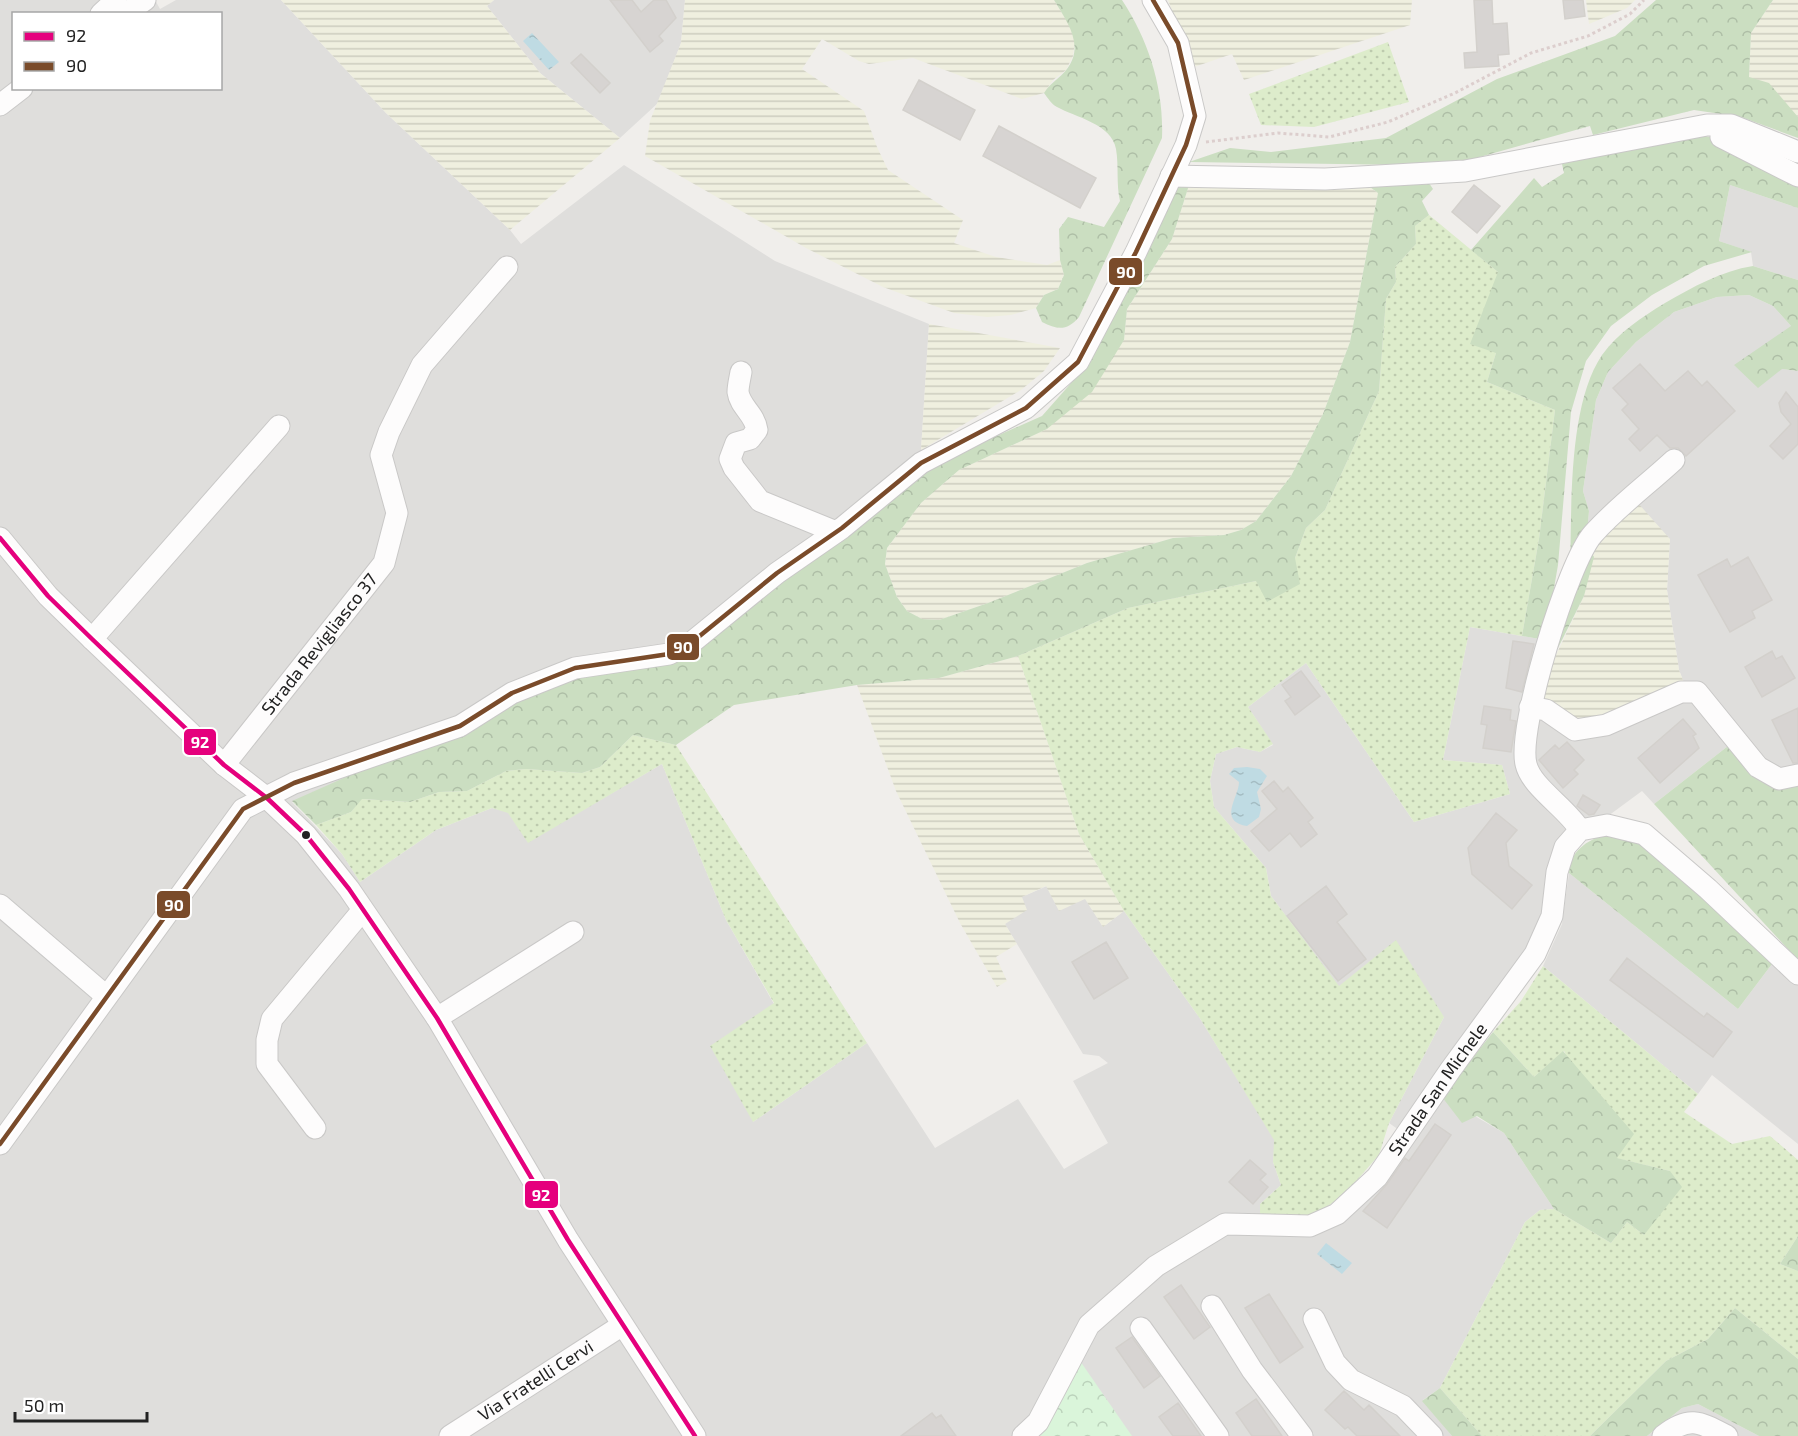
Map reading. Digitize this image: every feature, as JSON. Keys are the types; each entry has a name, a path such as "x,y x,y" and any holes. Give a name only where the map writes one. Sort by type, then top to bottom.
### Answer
{"street":[{"path":"103,12 116,0"},
{"path":"128,12 145,0"},
{"path":"0,1144 243,809 294,783 460,726 512,693 575,668 669,654 691,643 777,573 836,532 921,463 1026,408 1078,362 1136,252 1186,145 1195,116 1178,43 1153,0"},
{"path":"0,105 19,90"},
{"path":"1171,176 1325,179 1465,171 1686,128 1731,126 1798,152"},
{"path":"1686,128 1713,133 1752,150 1798,176"},
{"name":"Strada Revigliasco 37","path":"224,765 384,563 397,513 381,455 389,432 422,365 507,267"},
{"path":"741,372 738,391 741,400 756,418 757,430 750,439 736,443 730,459 734,468 760,501 836,532"},
{"path":"93,639 279,426"},
{"path":"1674,460 1592,535 1581,555 1551,629 1530,707 1525,763 1532,777 1572,817 1580,830 1607,825 1644,834 1708,889 1798,974"},
{"path":"0,538 48,596 224,765 267,798 306,835 349,889 437,1018 621,1326 695,1436"},
{"path":"1530,707 1546,710 1575,730 1605,725 1680,692 1697,692 1758,767 1779,779 1798,775"},
{"name":"Strada San Michele","path":"1023,1436 1038,1422 1089,1325 1156,1266 1225,1224 1310,1226 1337,1214 1377,1177 1450,1069 1535,954 1552,916 1557,872 1565,847 1580,830"},
{"path":"0,904 106,996"},
{"path":"315,1128 267,1064 267,1040 272,1019 362,911"},
{"path":"437,1018 573,932"},
{"path":"1212,1306 1252,1370 1302,1436"},
{"path":"1314,1319 1335,1363 1351,1380 1403,1406 1432,1436"},
{"name":"Via Fratelli Cervi","path":"450,1436 621,1326"},
{"path":"1141,1328 1218,1436"},
{"path":"1664,1436 1676,1426 1700,1422 1727,1436"}],"path":[{"path":"1186,145 1278,133 1329,137 1388,122 1455,93 1531,53 1588,36 1630,14 1644,0"}],"shaded area":[{"path":"0,0 155,0 160,9 176,0 281,0 386,113 510,230 521,244 624,165 775,261 929,324 921,450 929,466 703,644 292,802 342,854 360,882 436,830 492,808 508,812 528,842 662,764 726,920 774,1004 753,1122 867,1043 935,1148 1018,1099 1064,1169 1108,1143 1073,1081 1108,1063 1099,1056 1083,1054 1005,924 1022,897 1047,886 1085,898 1103,927 1124,911 1201,1020 1275,1140 1273,1162 1281,1185 1260,1204 1312,1230 1442,1097 1504,1133 1554,1209 1540,1210 1525,1222 1440,1388 1423,1400 1452,1436 0,1436"},
{"path":"494,0 685,0 681,43 658,103 620,138 540,73 487,6"},
{"path":"1730,185 1798,208 1798,280 1753,266 1751,252 1719,241"},
{"path":"1749,295 1773,306 1791,326 1782,369 1798,371 1798,782 1728,746 1654,804 1642,791 1608,816 1583,819 1535,775 1534,713 1538,693 1685,685 1679,670 1667,590 1670,539 1587,533 1589,511 1583,491 1596,400 1608,372 1636,342 1674,312 1717,297"},
{"path":"1470,627 1545,640 1517,759 1574,829 1528,951 1399,1130 1389,1123 1444,1017 1339,987 1271,896 1266,868 1214,807 1210,781 1216,754 1237,747 1260,752 1273,745 1248,707 1306,663 1414,822 1510,794 1502,765 1443,760"},
{"path":"1569,873 1738,1009 1775,960 1798,978 1798,1144 1712,1075 1698,1094 1543,966 1562,924"},
{"path":"1698,1404 1759,1436 1647,1436 1682,1408"}],"green space":[{"path":"281,0 494,0 487,6 540,73 620,138 510,230 386,113"},
{"path":"685,0 1054,0 1070,26 1075,41 1073,56 1066,70 1053,80 1044,93 1022,99 913,58 869,64 859,61 822,39 802,69 864,111 888,170 963,220 954,243 996,257 1047,265 1060,260 1064,275 1058,289 1044,295 1036,308 1011,315 987,317 954,313 883,287 806,248 645,156 650,121 681,43"},
{"path":"1054,0 1122,0 1140,32 1153,66 1162,120 1162,138 1079,317 1070,325 1062,328 1042,322 1036,308 1044,295 1058,289 1064,275 1060,260 1059,229 1068,217 1104,227 1120,201 1117,155 1113,140 1108,133 1092,122 1055,106 1044,93 1067,69 1074,51 1069,25"},
{"path":"1168,0 1412,0 1410,25 1244,80 1232,54 1194,67"},
{"path":"1586,0 1635,0 1627,8 1589,24"},
{"path":"1656,0 1773,0 1751,33 1749,77 1769,83 1798,117 1798,138 1741,117 1694,110 1593,135 1590,126 1469,160 1406,165 1189,162 1230,148 1271,152 1386,138 1497,79 1615,36"},
{"path":"1773,0 1798,0 1798,117 1749,78 1751,33"},
{"path":"1388,42 1409,102 1314,127 1261,125 1249,94"},
{"path":"1685,134 1711,137 1798,182 1798,208 1730,185 1719,241 1752,252 1704,266 1652,295 1611,326 1586,361 1571,412 1558,565 1545,640 1522,636 1539,539 1555,410 1487,382 1496,353 1470,344 1498,272 1471,250 1534,178 1542,187 1564,173 1562,164"},
{"path":"1429,183 1433,189 1422,201 1429,215 1415,226 1416,244 1395,267 1396,282 1386,299 1379,391 1325,510 1306,528 1295,558 1300,584 1267,602 1256,581 1128,608 1018,656 939,678 857,685 734,705 676,745 633,735 600,767 582,773 526,769 506,771 467,791 439,792 410,802 362,799 351,812 316,825 292,801 576,675 671,663 929,466 1042,416 1080,373 1174,186 1189,185 1172,239 1127,309 1124,340 1092,392 1047,429 959,470 921,503 887,548 885,564 897,597 907,611 922,619 939,620 1087,563 1173,538 1224,535 1241,530 1256,521 1291,476 1323,414 1350,342 1378,193 1366,184"},
{"path":"1366,184 1378,193 1350,342 1323,414 1291,476 1256,521 1241,530 1224,535 1173,538 1087,563 939,620 922,619 907,611 897,597 885,564 887,548 921,503 959,470 1047,429 1124,340 1127,309 1172,239 1189,185"},
{"path":"1429,215 1498,272 1496,353 1487,382 1555,410 1539,539 1522,636 1470,627 1443,760 1502,765 1510,794 1414,822 1306,663 1248,707 1273,744 1260,752 1237,747 1216,754 1210,781 1214,807 1266,868 1271,896 1339,986 1396,940 1444,1017 1389,1123 1379,1155 1343,1196 1314,1215 1260,1216 1260,1204 1281,1185 1273,1162 1274,1140 1201,1020 1124,911 1079,834 1018,656 1128,608 1256,581 1295,558 1306,528 1325,510 1379,391 1386,299 1396,282 1395,267 1416,244 1415,226"},
{"path":"1753,266 1798,280 1798,371 1782,369 1758,388 1734,365 1791,326 1773,306 1749,295 1717,297 1674,312 1636,342 1608,372 1596,400 1583,491 1589,511 1587,533 1570,575 1572,491 1577,431 1591,377 1602,355 1623,333 1665,303 1718,276"},
{"path":"929,324 1060,348 1044,371 1021,390 921,450"},
{"path":"1637,502 1670,539 1667,590 1679,670 1685,685 1575,726 1538,693 1584,596 1589,548"},
{"path":"1589,548 1594,557 1584,596 1553,658"},
{"path":"1018,656 1079,834 1124,911 1103,927 1085,899 1059,911 1046,886 1022,897 1027,910 1005,924 1017,944 996,957 1007,981 997,987 960,923 896,791 857,685 939,678"},
{"path":"633,735 676,745 867,1043 753,1122 710,1046 774,1003 726,920 662,764 528,843 508,813 492,808 436,830 360,882 342,854 316,825 351,812 361,799 410,802 439,792 467,791 506,771 526,769 582,773 600,767"},
{"path":"1728,746 1798,782 1798,960 1654,804"},
{"path":"1606,834 1637,841 1775,960 1738,1009 1569,873 1572,859 1580,848"},
{"path":"1543,966 1698,1094 1684,1112 1732,1144 1770,1136 1798,1160 1798,1236 1780,1264 1798,1271 1798,1359 1735,1308 1708,1339 1666,1361 1590,1436 1482,1436 1440,1388 1525,1222 1540,1210 1554,1209 1611,1243 1627,1222 1644,1235 1670,1171 1616,1158 1564,1051 1534,1077 1493,1032 1521,1001"},
{"path":"1493,1032 1534,1077 1563,1051 1634,1134 1617,1158 1670,1171 1682,1187 1644,1235 1627,1222 1611,1243 1554,1209 1504,1133 1477,1116 1462,1123 1442,1097"},
{"path":"1798,1236 1798,1271 1780,1264"},
{"path":"1735,1308 1798,1359 1798,1436 1759,1436 1698,1404 1682,1408 1647,1436 1590,1436 1666,1361 1708,1339"},
{"path":"1078,1358 1132,1436 1034,1436"},
{"path":"1440,1388 1482,1436 1452,1436 1422,1401"}],"water":[{"path":"532,33 559,62 549,70 523,41"},
{"path":"1234,768 1260,769 1267,776 1257,792 1261,809 1259,817 1247,826 1238,823 1231,814 1239,782 1229,774"},
{"path":"1326,1243 1352,1263 1342,1274 1317,1254"}],"building":[{"path":"610,0 632,0 641,12 654,0 666,0 676,18 659,36 663,41 650,52"},
{"path":"1474,0 1492,0 1493,24 1507,23 1509,54 1498,55 1499,66 1465,68 1464,53 1477,52"},
{"path":"1563,0 1583,0 1585,16 1565,19"},
{"path":"581,54 610,83 600,93 571,63"},
{"path":"919,80 975,110 960,140 903,110"},
{"path":"999,126 1096,178 1080,208 983,156"},
{"path":"1474,185 1500,206 1477,233 1452,212"},
{"path":"1640,364 1665,391 1688,371 1702,386 1707,381 1735,411 1686,456 1678,448 1670,448 1657,435 1640,451 1629,439 1639,429 1622,410 1628,404 1613,388"},
{"path":"1786,392 1798,407 1798,444 1783,459 1770,446 1791,424 1781,412 1779,403"},
{"path":"1748,557 1772,600 1752,611 1755,618 1730,632 1698,575 1727,559 1731,567"},
{"path":"1513,641 1534,644 1522,692 1506,688"},
{"path":"1772,651 1776,659 1782,656 1795,678 1762,697 1745,667"},
{"path":"1301,671 1320,696 1295,715 1285,701 1291,697 1282,685"},
{"path":"1484,706 1511,710 1510,720 1516,721 1511,752 1483,748 1487,725 1481,724"},
{"path":"1798,708 1798,763 1793,763 1772,720"},
{"path":"1683,719 1696,734 1693,736 1699,748 1660,783 1638,758"},
{"path":"1567,742 1584,760 1574,770 1578,774 1563,788 1539,760 1555,745 1559,749"},
{"path":"1274,781 1283,792 1288,787 1313,818 1308,822 1317,834 1301,847 1290,833 1269,851 1251,831 1277,809 1262,791"},
{"path":"1583,795 1600,805 1594,814 1589,815 1577,806"},
{"path":"1496,813 1517,830 1506,843 1509,866 1532,885 1512,909 1472,874 1468,848"},
{"path":"1326,886 1347,914 1337,922 1366,959 1338,981 1287,916"},
{"path":"1106,942 1128,978 1094,999 1072,962"},
{"path":"1627,958 1704,1017 1707,1013 1732,1032 1713,1057 1610,980"},
{"path":"1435,1124 1451,1135 1387,1228 1363,1211 1387,1184 1405,1158 1409,1161"},
{"path":"1250,1160 1266,1174 1260,1180 1268,1187 1253,1204 1229,1182"},
{"path":"1181,1285 1210,1327 1194,1339 1164,1297"},
{"path":"1269,1294 1303,1347 1280,1363 1245,1308"},
{"path":"1132,1337 1160,1376 1144,1388 1116,1348"},
{"path":"1344,1391 1364,1410 1369,1405 1400,1436 1357,1436 1348,1427 1345,1429 1325,1410"},
{"path":"1256,1399 1282,1436 1252,1436 1236,1413"},
{"path":"1178,1403 1201,1436 1173,1436 1159,1417"},
{"path":"932,1413 936,1418 941,1415 956,1436 901,1436"}],"transit line":[{"name":"90","path":"0,1144 243,809 294,783 460,726 512,693 575,668 669,654 691,643 777,573 842,528 921,463 1026,408 1078,362 1136,252 1186,145 1195,116 1178,43 1153,0"},
{"name":"92","path":"0,538 48,596 92,639 224,765 267,798 306,835 349,889 437,1018 568,1240 695,1436"}]}
